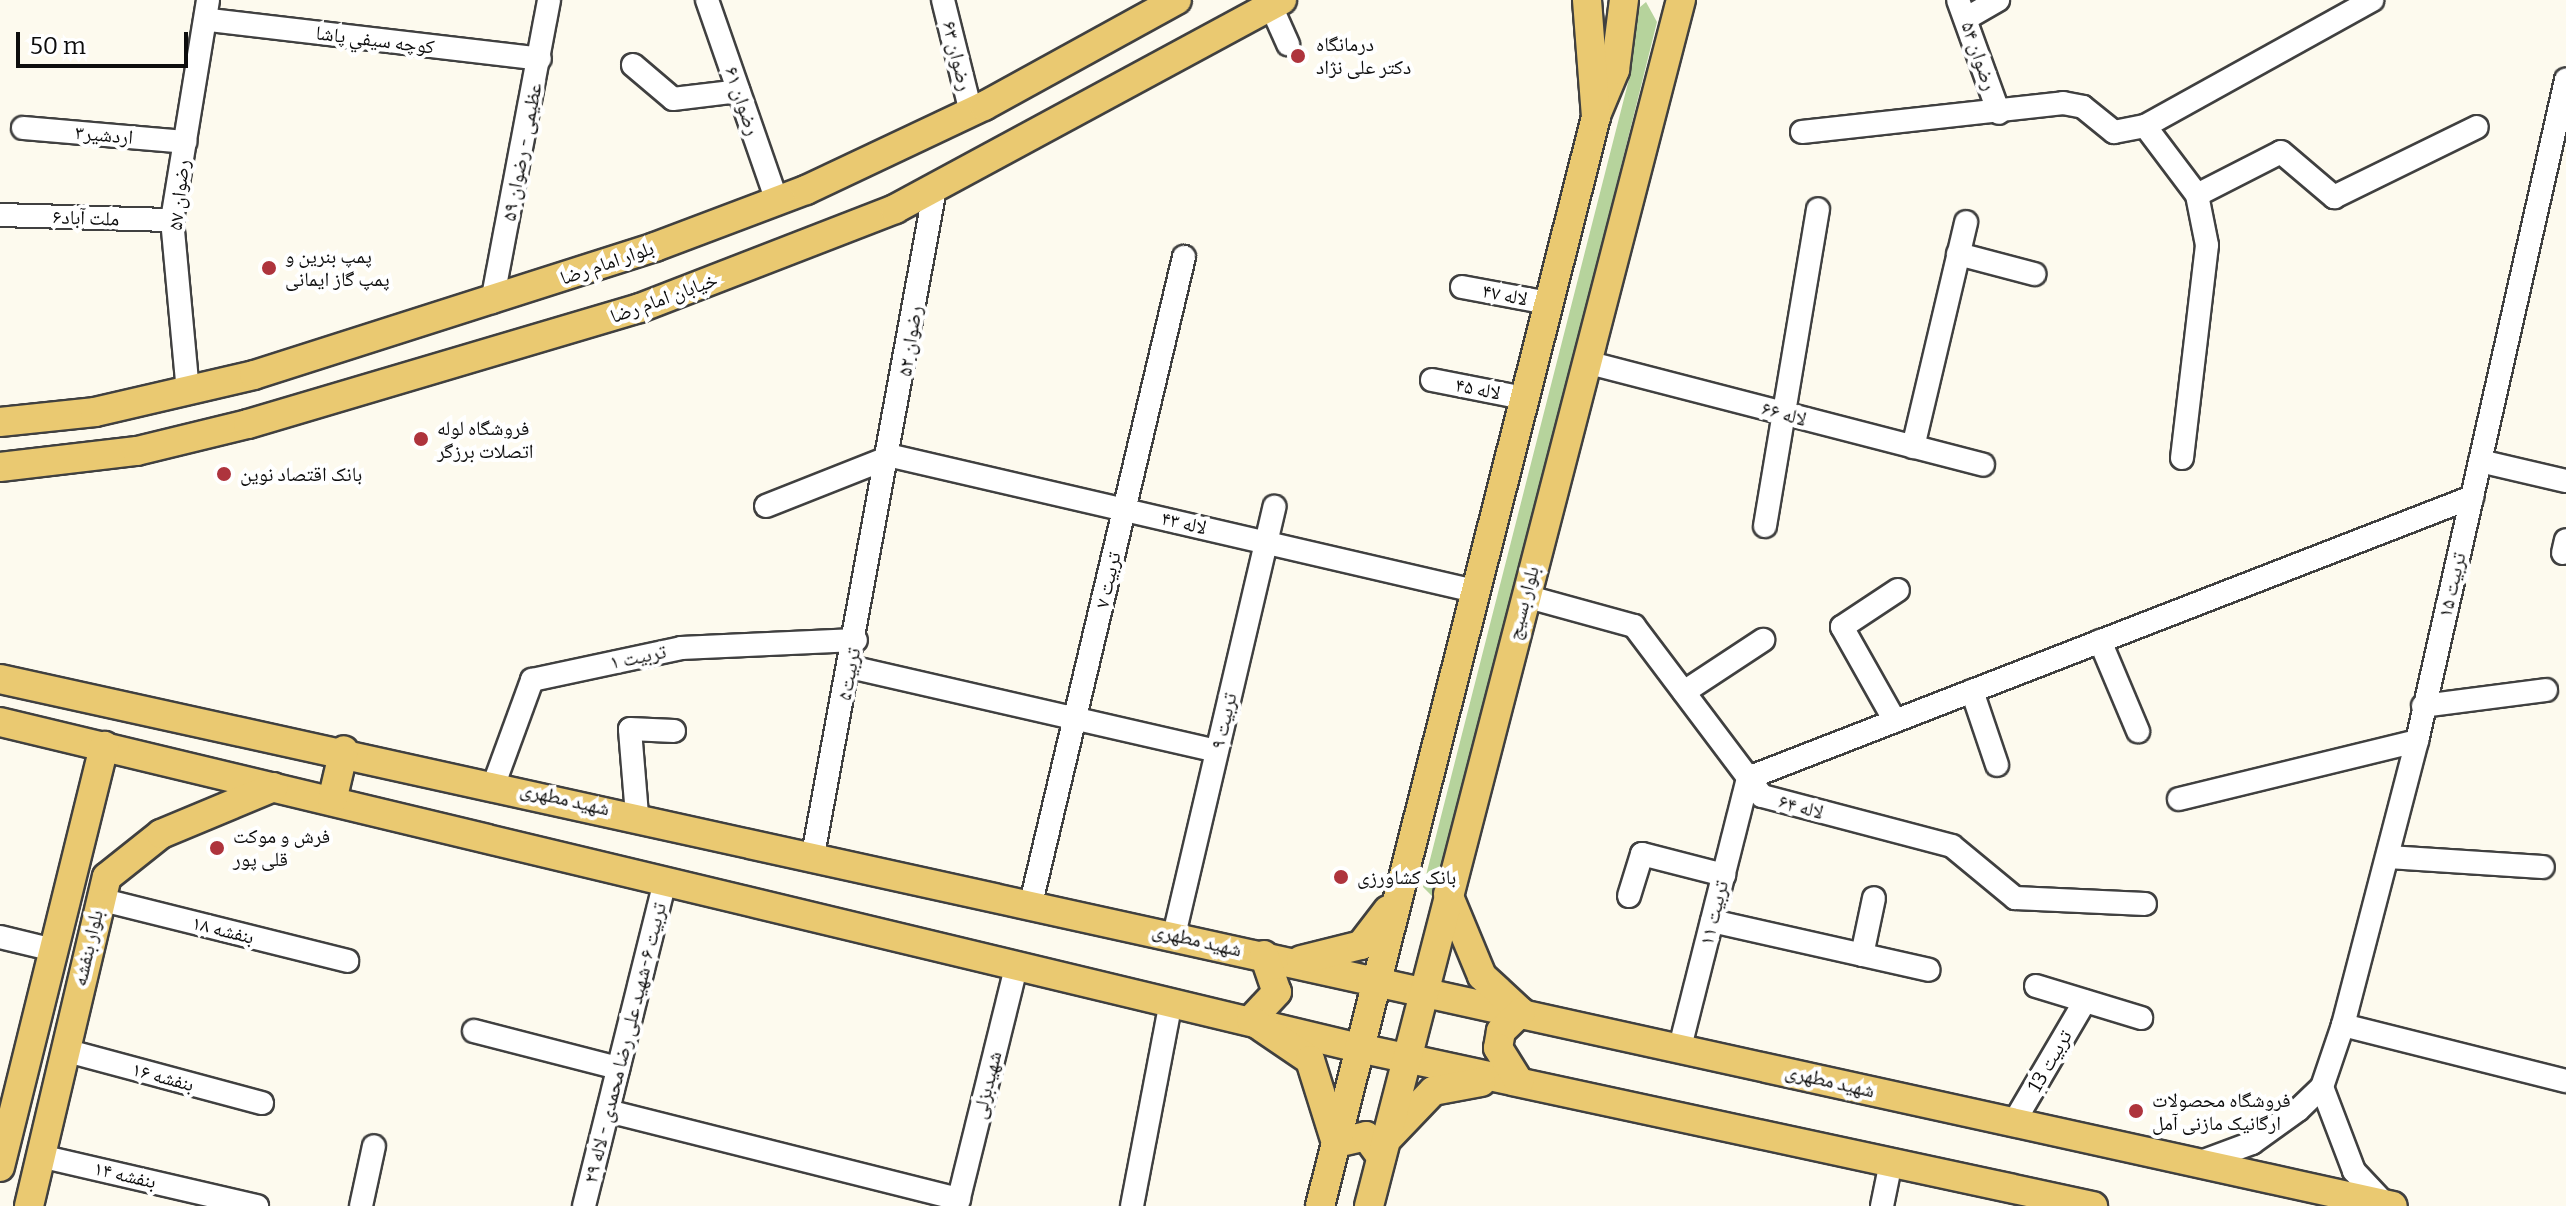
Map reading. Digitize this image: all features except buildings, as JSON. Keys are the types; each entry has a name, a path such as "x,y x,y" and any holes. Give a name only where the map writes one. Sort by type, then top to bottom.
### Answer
{"main road":[{"name":"بلوار امام رضا","path":"0,422 188,392 492,302 777,201 971,112 1177,0"},
{"path":"1587,0 1596,117"},
{"path":"1320,1206 1596,117 1615,70 1624,0"},
{"name":"خیابان امام رضا","path":"0,467 151,448 556,337 768,261 935,189 1276,3"},
{"name":"بلوار بسیج","path":"1369,1206 1422,990 1677,8"},
{"name":"شهید مطهری","path":"0,679 344,750 2389,1205"},
{"path":"0,722 1359,1048 1891,1162 2003,1196 2093,1206"},
{"name":"بلوار بنفشه","path":"2,1153 104,746"},
{"path":"332,801 344,750"},
{"name":"بلوار بنفشه","path":"29,1206 99,899 107,877 161,834 274,787"},
{"path":"1400,888 1422,914 1448,893 1482,976 1521,1012 1501,1031 1498,1048 1519,1082"},
{"path":"1251,1020 1277,992 1264,955 1305,961 1361,945 1400,888"},
{"path":"1251,1020 1310,1060 1336,1143"},
{"path":"1381,1157 1394,1126 1433,1091 1462,1082 1519,1082"},
{"path":"1336,1143 1366,1136 1381,1157"}],"street":[{"name":"عظیمی - رضوان ۵۹","path":"492,302 549,0"},
{"name":"رضوان ۶۱","path":"707,0 777,201"},
{"name":"رضوان ۶۳","path":"943,0 971,112"},
{"path":"1962,9 1998,0"},
{"path":"1802,132 1999,113 2063,103 2083,107 2114,132 2145,126 2372,0"},
{"path":"1276,3 1288,44"},
{"name":"رضوان ۵۴","path":"1962,9 1999,113"},
{"name":"كوچه سيفي پاشا","path":"209,10 540,59"},
{"name":"رضوان ۵۷","path":"188,392 172,220 209,10"},
{"path":"633,65 673,99 739,91"},
{"name":"تربیت ۱۵","path":"2322,1087 2343,1025 2417,741 2566,80"},
{"path":"2145,126 2197,195 2207,245 2182,458"},
{"path":"2197,195 2281,152 2334,197 2477,127"},
{"name":"اردشیر۳","path":"23,128 185,142"},
{"name":"رضوان ۵۲","path":"885,492 935,189"},
{"path":"1765,526 1818,209"},
{"name":"ملت آباد۶","path":"0,215 172,220"},
{"path":"1913,447 1966,222"},
{"path":"1958,254 2034,274"},
{"name":"تربیت ۷","path":"1031,903 1184,257"},
{"name":"لاله ۴۷","path":"1462,287 1548,303"},
{"name":"لاله ۶۶","path":"1586,362 1983,465"},
{"name":"لاله ۴۵","path":"1432,380 1524,398"},
{"path":"766,506 892,456"},
{"name":"لاله ۴۳","path":"892,456 1475,591"},
{"path":"2480,461 2566,481"},
{"name":"تربیت۵","path":"813,855 885,492"},
{"path":"1748,778 2472,497"},
{"name":"تربیت ۹","path":"1174,935 1274,507"},
{"path":"1895,721 1842,627 1898,590"},
{"name":"لاله ۶۴","path":"1525,596 1634,626 1762,796 1952,846 2015,898 2145,904"},
{"name":"تربیت ۱","path":"494,784 532,680 681,648 856,640"},
{"path":"1684,692 1763,640"},
{"path":"2100,641 2138,731"},
{"path":"850,667 1217,751"},
{"path":"2423,706 2546,690"},
{"path":"1972,691 1997,765"},
{"path":"637,815 630,729 674,731"},
{"path":"2179,799 2417,741"},
{"name":"تربیت ۱۱","path":"1680,1047 1748,778"},
{"path":"1629,896 1642,854 1724,875"},
{"path":"2388,857 2543,867"},
{"name":"تربیت ۶-شهید علی رضا محمدی - لاله ۲۹","path":"584,1206 665,880"},
{"path":"1862,955 1874,898"},
{"name":"بنفشه ۱۸","path":"99,899 347,961"},
{"path":"1712,921 1929,970"},
{"path":"0,937 54,950"},
{"name":"شهیدبزلی","path":"958,1203 1017,964"},
{"path":"2036,986 2141,1018"},
{"path":"1132,1206 1171,1001"},
{"name":"تربیت 13","path":"2014,1122 2085,1001"},
{"path":"2343,1025 2566,1081"},
{"path":"474,1031 618,1068"},
{"name":"بنفشه ۱۶","path":"64,1050 262,1103"},
{"path":"2198,1163 2252,1143 2322,1087 2354,1171 2389,1205"},
{"path":"608,1111 958,1203"},
{"path":"361,1206 374,1146"},
{"name":"بنفشه ۱۴","path":"40,1156 257,1206"},
{"path":"1882,1206 1891,1162"}],"green space":[{"path":"1646,2 1657,22 1441,888 1433,897 1423,887 1629,79 1633,13"}],"place":[{"name":"درمانگاه دکتر علی نژاد","path":"1298,56"},
{"name":"پمپ بنرین و پمپ گاز ایمانی","path":"269,268"},
{"name":"فروشگاه لوله اتصلات برزگر","path":"421,439"},
{"name":"بانک اقتصاد نوین","path":"224,474"},
{"name":"فرش و موکت قلی پور","path":"217,848"},
{"name":"بانک کشاورزی","path":"1341,877"},
{"name":"فروشگاه محصولات ارگانیک مازنی آمل","path":"2136,1111"}]}
